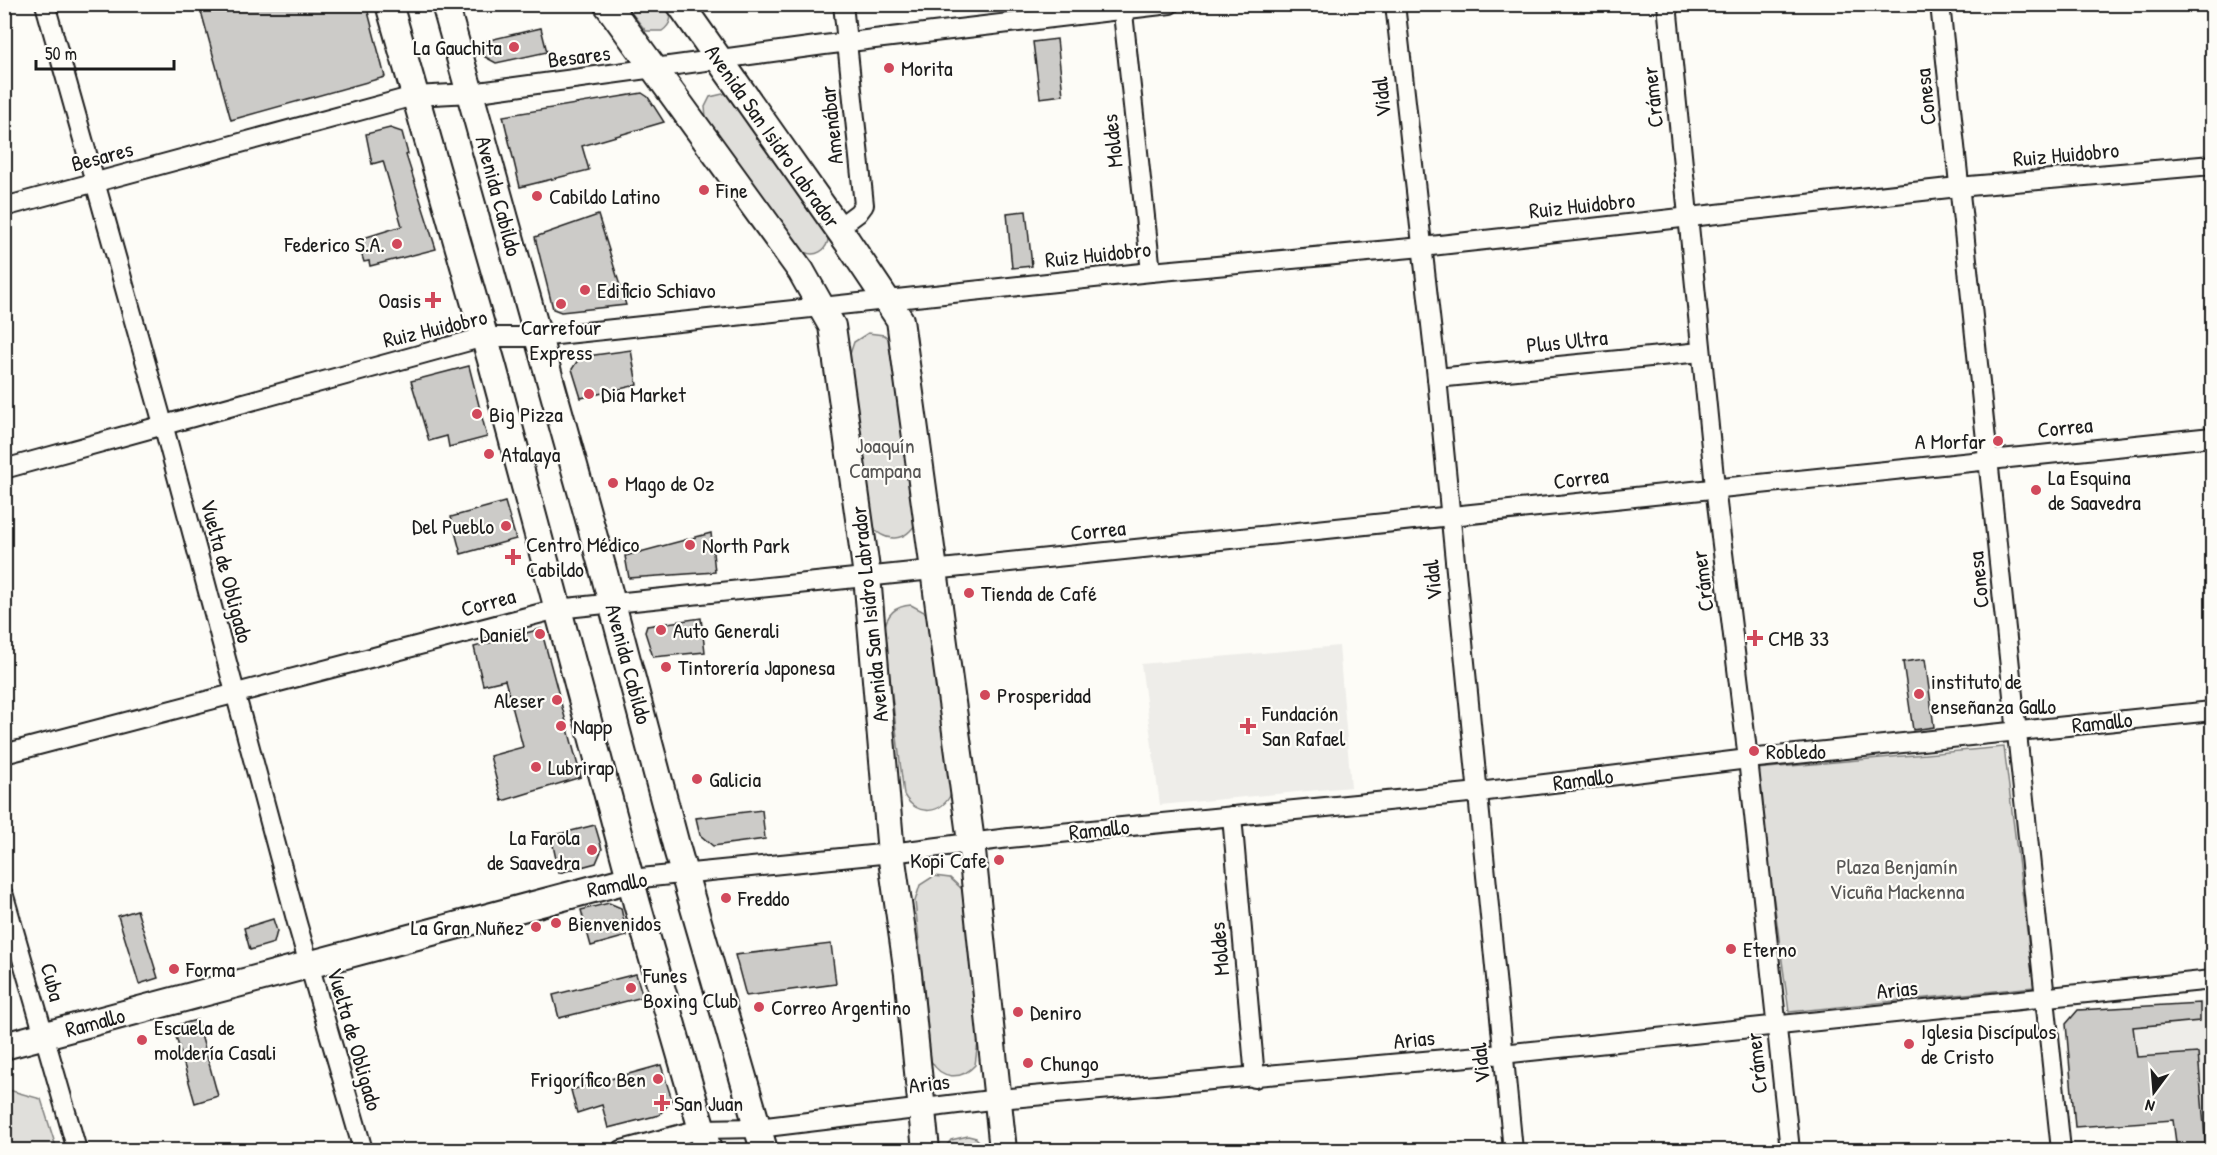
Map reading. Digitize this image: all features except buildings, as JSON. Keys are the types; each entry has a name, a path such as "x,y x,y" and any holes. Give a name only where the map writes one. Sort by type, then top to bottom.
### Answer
{"street":[{"name":"Vuelta de Obligado","path":"45,4 163,424 309,965 363,1150"},
{"path":"389,4 484,337 704,1140"},
{"name":"Avenida Cabildo","path":"445,4 685,873 761,1139"},
{"name":"Avenida San Isidro Labrador","path":"607,4 801,271 832,326 867,576 891,853 908,974 926,1150"},
{"name":"Avenida San Isidro Labrador","path":"680,4 900,320 971,842 1003,1150"},
{"name":"Amenábar","path":"838,228 858,213 864,204 843,4"},
{"name":"Besares","path":"4,207 414,96 471,93 720,62 1122,7 1170,4"},
{"name":"Vidal","path":"1395,4 1437,378 1513,1150"},
{"name":"Crámer","path":"1667,4 1715,487 1748,759 1790,1150"},
{"name":"Conesa","path":"1940,4 1958,188 2019,731 2061,1150"},
{"name":"Moldes","path":"1122,7 1151,272"},
{"name":"Ruiz Huidobro","path":"4,469 484,337 538,338 1151,272 1422,247 1958,188 2212,165"},
{"name":"Plus Ultra","path":"1437,378 1701,352"},
{"name":"Correa","path":"4,754 557,609 1450,518 1715,487 2212,436"},
{"name":"Ramallo","path":"4,1046 631,879 891,853 971,842 1479,792 1748,759 2212,711"},
{"name":"Moldes","path":"1232,816 1255,1078"},
{"name":"Cuba","path":"4,896 77,1150"},
{"name":"Arias","path":"622,1150 704,1140 761,1139 922,1108 999,1099 1255,1078 1502,1054 2212,980"}],"shaded area":[{"name":"Fundación San Rafael","path":"1339,646 1351,787 1160,805 1141,664"},
{"path":"2212,1002 2212,1150 2177,1150 2173,1120 2075,1127 2066,1024 2078,1010"}],"green space":[{"path":"625,5 667,5 671,16 670,22 662,31 646,31"},
{"path":"727,93 732,96 828,233 826,245 820,252 810,254 799,249 706,117 705,107 710,97"},
{"name":"Joaquín Campana","path":"868,333 884,335 891,340 917,520 908,533 895,538 881,535 870,523 849,357 854,342"},
{"path":"911,605 926,613 931,620 952,792 942,805 929,810 916,807 904,795 884,630 887,619 896,609"},
{"name":"Plaza Benjamín Vicuña Mackenna","path":"2004,747 2034,987 1789,1012 1756,769"},
{"path":"934,876 950,878 962,889 980,1027 975,1065 958,1076 940,1071 931,1061 915,901 920,885"},
{"path":"5,1089 41,1099 57,1150 5,1150"},
{"path":"968,1136 976,1138 987,1150 943,1150 951,1140"}],"place":[{"name":"La Gauchita","path":"514,47"},
{"name":"Morita","path":"889,68"},
{"name":"Fine","path":"704,190"},
{"name":"Cabildo Latino","path":"537,196"},
{"name":"Federico S.A.","path":"397,244"},
{"name":"Edificio Schiavo","path":"585,290"},
{"name":"Oasis","path":"433,300"},
{"name":"Carrefour Express","path":"561,304"},
{"name":"Dia Market","path":"589,394"},
{"name":"Big Pizza","path":"477,414"},
{"name":"A Morfar","path":"1998,441"},
{"name":"Atalaya","path":"489,454"},
{"name":"Mago de Oz","path":"613,483"},
{"name":"La Esquina de Saavedra","path":"2036,490"},
{"name":"Del Pueblo","path":"506,526"},
{"name":"North Park","path":"690,545"},
{"name":"Centro Médico Cabildo","path":"513,557"},
{"name":"Tienda de Café","path":"969,593"},
{"name":"Auto Generali","path":"661,630"},
{"name":"Daniel","path":"540,634"},
{"name":"CMB 33","path":"1755,638"},
{"name":"Tintorería Japonesa","path":"666,667"},
{"name":"instituto de enseñanza Gallo","path":"1919,694"},
{"name":"Prosperidad","path":"985,695"},
{"name":"Aleser","path":"557,700"},
{"name":"Napp","path":"561,726"},
{"name":"Fundación San Rafael","path":"1248,726"},
{"name":"Robledo","path":"1754,751"},
{"name":"Lubrirap","path":"536,767"},
{"name":"Galicia","path":"697,779"},
{"name":"La Farola de Saavedra","path":"592,850"},
{"name":"Kopi Cafe","path":"999,860"},
{"name":"Freddo","path":"726,898"},
{"name":"Bienvenidos","path":"556,923"},
{"name":"La Gran Nuñez","path":"536,927"},
{"name":"Eterno","path":"1731,949"},
{"name":"Forma","path":"174,969"},
{"name":"Funes Boxing Club","path":"631,988"},
{"name":"Correo Argentino","path":"759,1007"},
{"name":"Deniro","path":"1018,1012"},
{"name":"Escuela de moldería Casali","path":"142,1040"},
{"name":"Iglesia Discípulos de Cristo","path":"1909,1044"},
{"name":"Chungo","path":"1028,1063"},
{"name":"Frigorífico Ben","path":"658,1079"},
{"name":"San Juan","path":"662,1103"}]}
